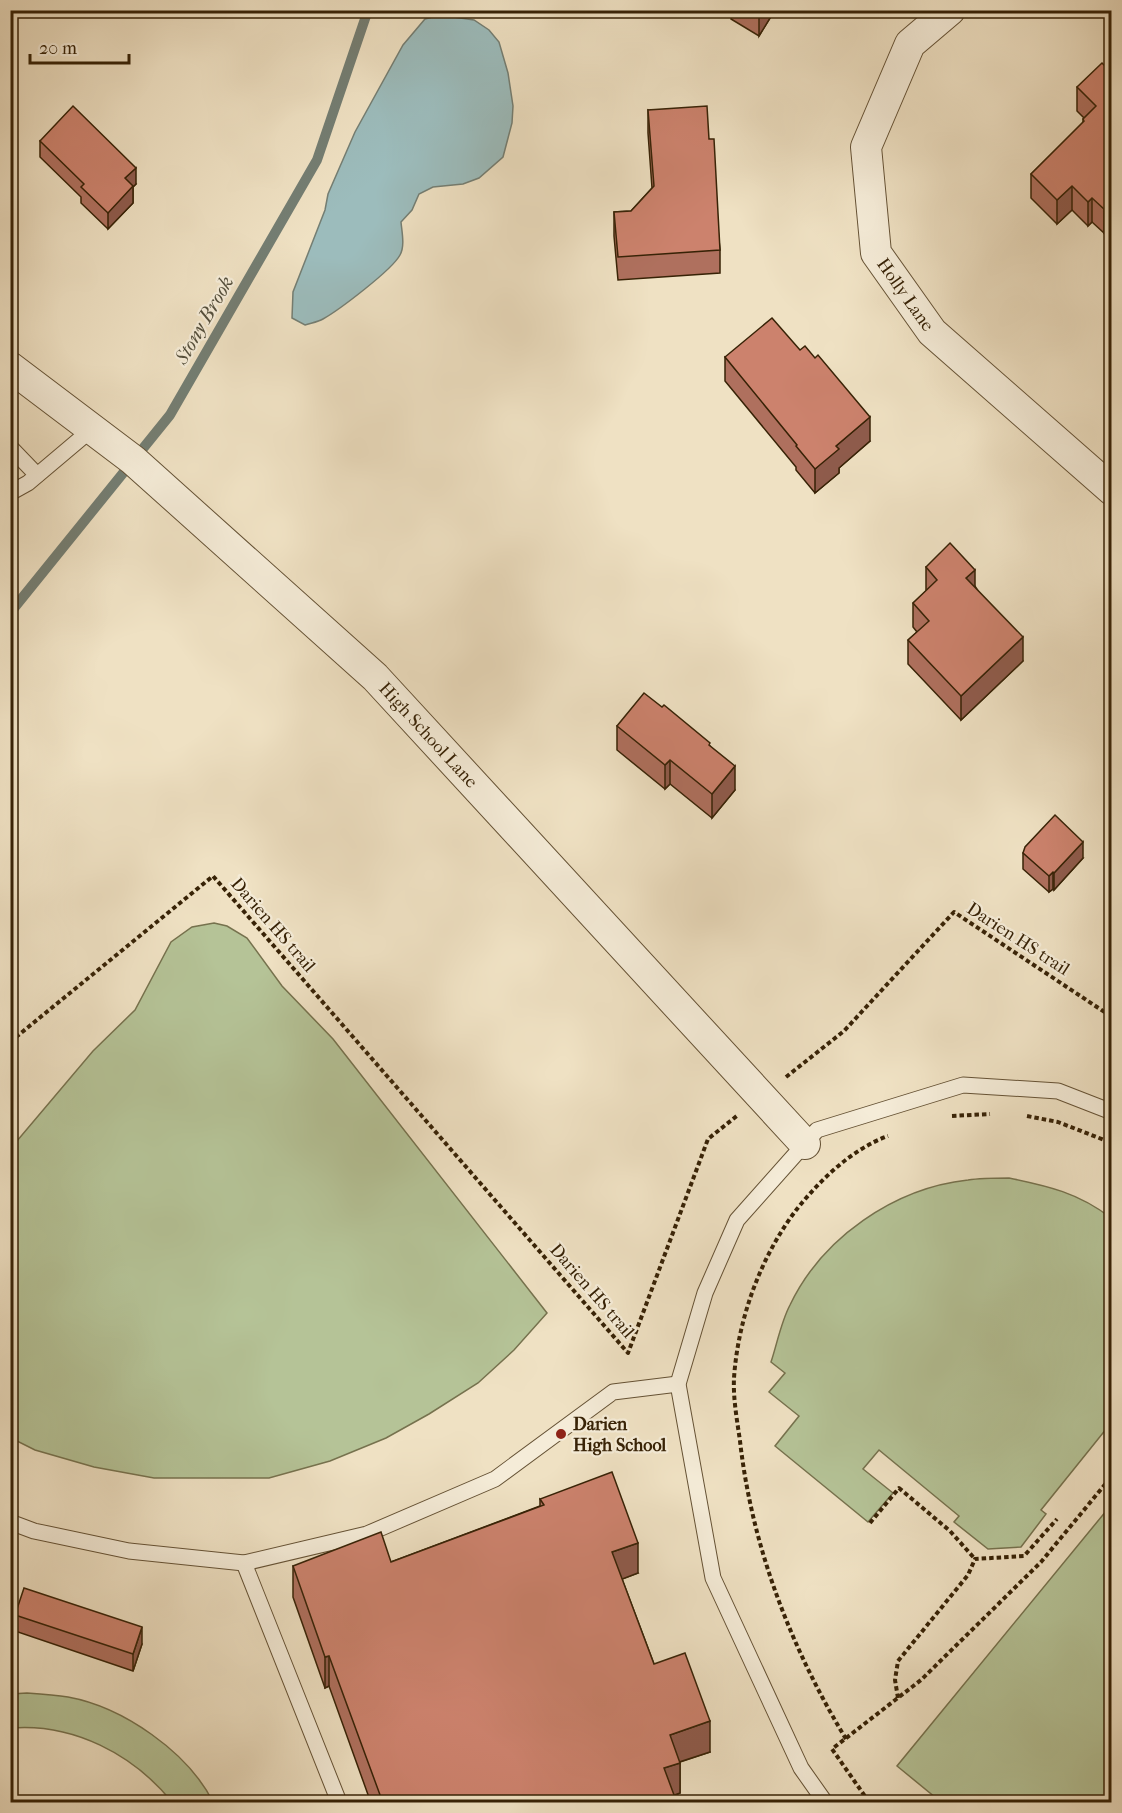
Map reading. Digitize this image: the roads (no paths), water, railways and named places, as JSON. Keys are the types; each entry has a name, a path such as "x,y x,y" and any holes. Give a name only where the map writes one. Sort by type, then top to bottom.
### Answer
{"street":[{"name":"Holly Lane","path":"950,10 910,44 866,147 876,253 932,332 1112,490"},
{"name":"High School Lane","path":"10,367 133,460 375,677 806,1144"}],"lane":[{"path":"10,493 37,476 92,429"},
{"path":"10,447 37,476"},
{"path":"825,1803 801,1768 713,1578 678,1384 705,1293 737,1220 817,1130 963,1085 1058,1091 1112,1112"},
{"path":"10,1522 34,1531 129,1551 244,1563 367,1534 495,1479 613,1392 678,1384"},
{"path":"244,1563 339,1803"}],"water":[{"path":"440,15 474,20 489,30 499,42 508,73 513,106 512,123 503,157 479,178 463,184 433,187 419,194 412,210 401,222 402,248 395,262 341,307 321,320 305,325 292,318 293,292 325,210 328,194 355,132 403,45 425,19"}],"waterway":[{"name":"Stony Brook","path":"10,613 170,415 317,160 368,10"}],"place":[{"name":"Darien High School","path":"561,1434"}]}
